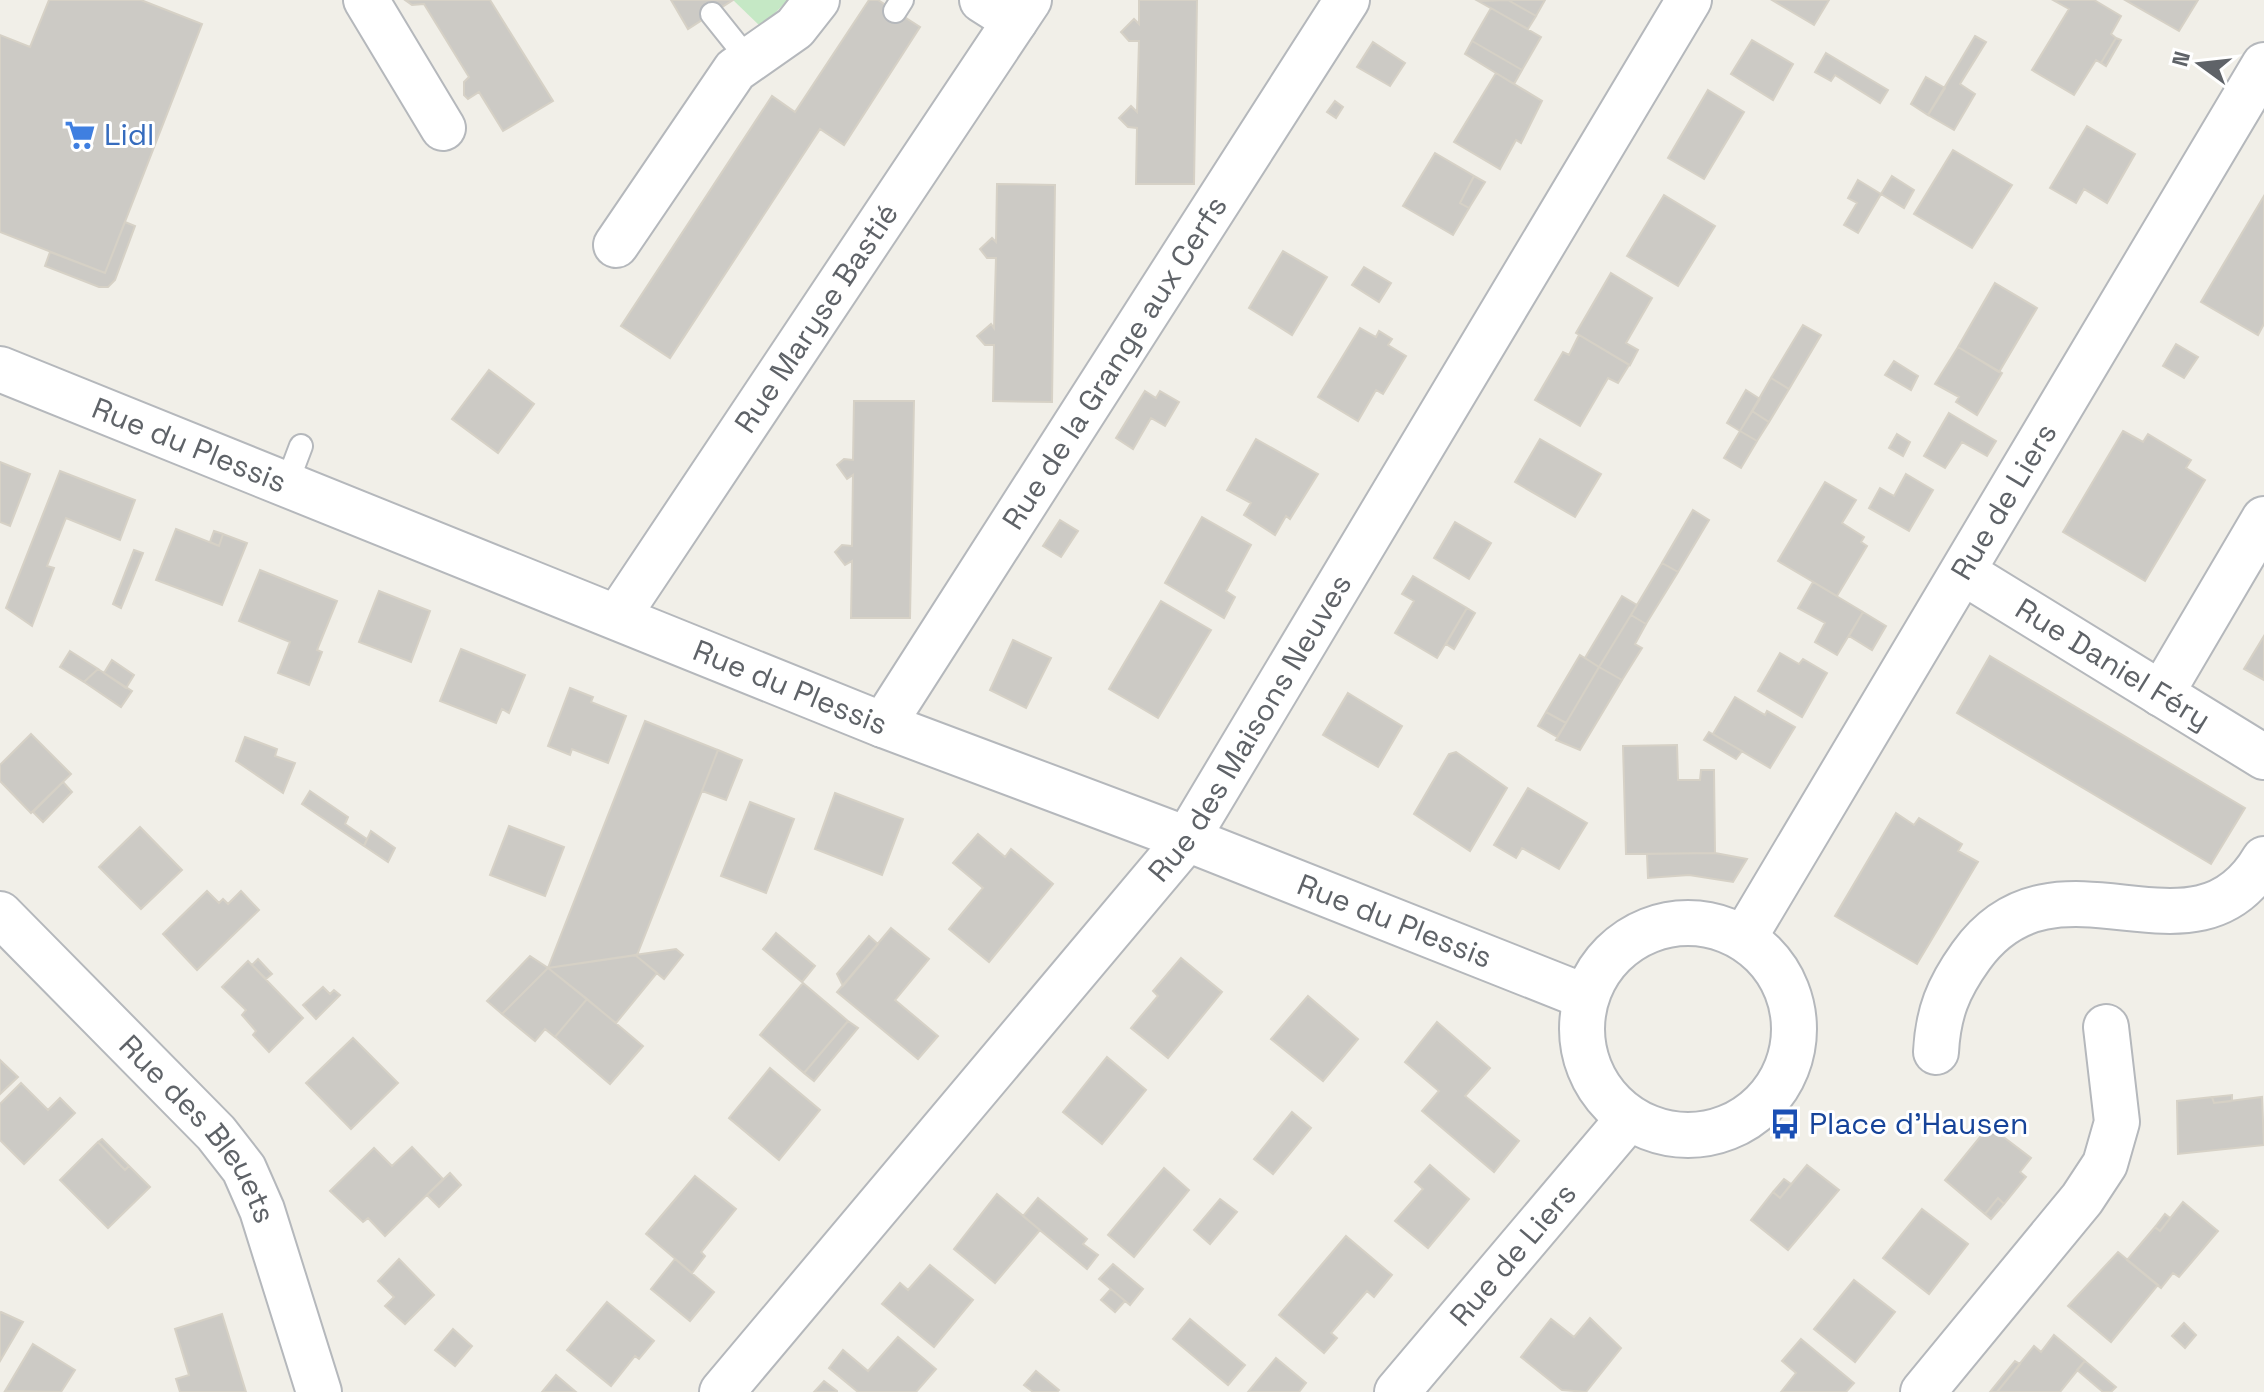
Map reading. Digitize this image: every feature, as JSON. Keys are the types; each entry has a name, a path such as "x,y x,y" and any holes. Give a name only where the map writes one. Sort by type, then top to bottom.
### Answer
{"street":[{"path":"366,0 443,128"},
{"path":"616,245 735,70 795,28 817,0"},
{"name":"Rue de la Grange aux Cerfs","path":"883,725 1347,0"},
{"name":"Rue des Maisons Neuves","path":"722,1392 1187,839 1689,0"},
{"name":"Rue Maryse Bastié","path":"618,616 1008,5"},
{"name":"Rue de Liers","path":"1744,938 2264,65"},
{"name":"Rue du Plessis","path":"0,369 294,465 618,616 883,725 1187,839 1586,997"},
{"path":"2161,694 2264,519"},
{"name":"Rue Daniel Féry","path":"1963,572 2264,757"},
{"path":"1936,1052 1937,1020 1949,987 1997,926 2026,910 2050,904 2181,912 2223,902 2251,882 2264,859"},
{"name":"Rue des Bleuets","path":"0,914 216,1133 244,1169 262,1210 319,1392"},
{"path":"1669,923 1708,924 1744,938 1775,969 1793,1008 1794,1037 1787,1068 1771,1095 1748,1117 1720,1130 1699,1134 1657,1131 1629,1118 1608,1100 1592,1077 1583,1051 1581,1024 1586,997 1604,963 1633,937 1669,923"},
{"path":"1923,1392 2082,1199 2105,1164 2117,1122 2106,1027"},
{"name":"Rue de Liers","path":"1397,1392 1629,1118"}],"lane":[{"path":"712,14 748,59"}],"green space":[{"path":"733,0 787,0 787,1 761,27"}],"building":[{"name":"Lidl","path":"49,0 141,0 202,24 105,273 0,232 0,35 30,47"},
{"path":"405,0 490,0 553,101 503,131 479,92 468,99 464,95 464,82 469,77 424,4 412,5"},
{"path":"671,0 733,0 688,29"},
{"path":"869,0 878,0 920,27 844,145 820,129 670,358 621,326 772,96 795,112"},
{"path":"1139,0 1197,0 1194,184 1136,184 1137,128 1128,127 1119,118 1131,106 1137,112 1139,41 1129,41 1121,32 1134,19 1139,24"},
{"path":"1508,0 1536,16 1528,29 1478,1"},
{"path":"1508,0 1545,0 1536,16"},
{"path":"1772,0 1829,0 1814,25"},
{"path":"2053,0 2094,0 2121,16 2111,34 2116,38 2101,63 2096,60 2074,95 2032,70 2069,9"},
{"path":"2125,0 2198,0 2179,31"},
{"path":"1491,8 1541,37 1522,70 1472,41"},
{"path":"1975,36 1986,42 1960,84 1975,94 1954,130 1928,115"},
{"path":"2116,38 2121,40 2106,66 2101,63"},
{"path":"1752,40 1793,64 1773,100 1731,74"},
{"path":"1472,41 1522,70 1514,84 1465,54"},
{"path":"1373,42 1405,63 1390,86 1357,67"},
{"path":"1826,53 1888,90 1880,103 1835,75 1831,81 1815,72"},
{"path":"1496,73 1542,101 1521,143 1516,140 1500,169 1454,142"},
{"path":"1926,77 1945,88 1928,115 1911,104"},
{"path":"1708,90 1744,112 1704,179 1668,158"},
{"path":"1335,101 1343,107 1336,118 1327,112"},
{"path":"2087,126 2135,154 2107,203 2084,189 2076,203 2050,188"},
{"path":"1953,150 2012,185 1972,248 1914,214"},
{"path":"1435,153 1474,176 1460,203 1469,208 1453,235 1403,206"},
{"path":"1474,176 1485,182 1469,208 1460,203"},
{"path":"1892,176 1914,190 1904,208 1881,194"},
{"path":"1858,180 1881,194 1858,233 1844,225 1857,203 1848,198"},
{"path":"997,184 1055,185 1052,402 993,401 994,345 985,345 977,336 991,324 994,328 996,258 987,258 980,249 992,238 996,242"},
{"path":"1664,195 1715,226 1678,286 1627,256"},
{"path":"2264,196 2264,324 2258,335 2201,302"},
{"path":"125,222 135,226 115,280 108,287 99,287 45,266 50,252 105,273"},
{"path":"1283,251 1327,277 1292,335 1249,308"},
{"path":"1364,267 1391,283 1379,302 1352,285"},
{"path":"1611,273 1652,298 1626,343 1638,350 1630,365 1576,333"},
{"path":"1995,283 2037,308 1999,372 1958,347"},
{"path":"1803,325 1821,335 1789,389 1771,378"},
{"path":"1360,328 1376,337 1379,331 1392,339 1388,345 1406,356 1383,394 1376,390 1358,421 1318,397"},
{"path":"1579,335 1629,365 1618,383 1608,378 1580,426 1535,400 1563,352 1569,355"},
{"path":"2176,344 2198,357 2184,378 2163,366"},
{"path":"1958,347 2002,373 1977,415 1956,402 1959,397 1935,384"},
{"path":"1894,361 1918,376 1911,390 1885,375"},
{"path":"489,370 534,404 498,453 452,419"},
{"path":"1771,378 1789,389 1769,422 1752,411"},
{"path":"1746,390 1760,399 1740,431 1727,423"},
{"path":"1145,391 1156,398 1160,391 1179,402 1165,426 1151,418 1133,449 1116,438"},
{"path":"854,401 914,401 910,618 851,618 852,561 845,565 835,552 842,545 852,546 853,475 847,479 837,465 844,459 853,460"},
{"path":"1752,411 1769,422 1757,441 1740,431"},
{"path":"1949,413 1996,441 1987,456 1962,442 1945,468 1924,456"},
{"path":"1740,431 1757,441 1741,468 1724,458"},
{"path":"2123,431 2143,442 2148,434 2191,460 2186,468 2205,480 2145,581 2063,532"},
{"path":"1897,434 1910,442 1903,456 1889,448"},
{"path":"1256,439 1318,474 1290,519 1286,516 1275,535 1244,515 1251,503 1227,490"},
{"path":"1540,439 1601,474 1575,517 1515,482"},
{"path":"0,462 30,474 10,526 0,522"},
{"path":"60,471 135,500 120,540 66,518 47,566 54,568 32,626 6,608"},
{"path":"1906,474 1933,490 1909,531 1869,508 1880,488 1894,496"},
{"path":"1825,482 1856,500 1842,523 1864,537 1861,542 1867,546 1837,596 1778,561"},
{"path":"1693,510 1709,520 1678,572 1662,563"},
{"path":"1202,517 1251,545 1226,591 1235,597 1224,618 1165,583"},
{"path":"1060,520 1078,531 1061,557 1043,546"},
{"path":"1455,522 1491,543 1469,579 1434,558"},
{"path":"176,529 219,546 223,534 247,543 222,605 156,580"},
{"path":"214,531 223,534 219,546 210,542"},
{"path":"134,550 143,553 121,608 113,604"},
{"path":"1662,563 1678,572 1646,624 1631,615"},
{"path":"260,570 337,601 317,650 322,652 309,685 278,673 290,642 239,621"},
{"path":"1413,576 1467,608 1437,658 1395,633 1414,601 1402,594"},
{"path":"1813,582 1863,612 1837,655 1815,642 1825,623 1798,608"},
{"path":"379,591 430,611 411,662 359,642"},
{"path":"1622,596 1637,605 1599,667 1585,658"},
{"path":"1161,601 1211,630 1158,718 1109,689"},
{"path":"1467,608 1475,613 1454,649 1446,644"},
{"path":"1863,612 1886,626 1872,650 1849,636"},
{"path":"1631,615 1646,624 1635,644 1642,648 1622,680 1599,667"},
{"path":"2264,636 2264,680 2244,669"},
{"path":"1013,640 1051,658 1026,708 990,690"},
{"path":"461,649 525,675 509,713 502,709 496,723 440,701"},
{"path":"70,651 98,669 84,682 60,667"},
{"path":"1780,653 1799,664 1803,659 1827,673 1802,717 1758,691"},
{"path":"1580,655 1599,667 1566,723 1546,712"},
{"path":"1990,656 2245,808 2211,864 1957,713"},
{"path":"112,660 134,675 126,688 104,673"},
{"path":"1599,667 1622,680 1580,750 1556,740"},
{"path":"98,669 132,691 121,707 84,682"},
{"path":"570,688 593,697 591,702 626,716 608,763 572,749 570,755 548,746"},
{"path":"1348,693 1402,726 1378,767 1323,735"},
{"path":"1735,697 1765,715 1767,711 1795,727 1770,768 1713,734"},
{"path":"1546,712 1566,723 1557,737 1538,726"},
{"path":"645,721 718,750 702,791 637,955 548,968"},
{"path":"1709,732 1742,751 1736,759 1704,740"},
{"path":"31,734 71,774 31,813 0,781 0,765"},
{"path":"245,737 277,749 275,756 295,763 283,793 236,761"},
{"path":"1677,745 1678,780 1700,780 1701,770 1714,770 1715,853 1626,854 1623,746"},
{"path":"718,750 742,760 726,800 702,791"},
{"path":"1456,752 1507,788 1470,851 1414,814 1449,754"},
{"path":"63,782 72,792 43,822 33,812"},
{"path":"1528,788 1587,823 1559,869 1522,848 1516,858 1494,845"},
{"path":"310,791 348,817 345,824 367,839 364,846 302,804"},
{"path":"835,793 903,819 882,875 815,849"},
{"path":"750,802 794,819 766,893 721,876"},
{"path":"1896,813 1914,825 1919,818 1962,844 1958,851 1978,862 1917,964 1835,916"},
{"path":"509,826 564,847 545,896 490,875"},
{"path":"140,827 182,870 141,909 99,867"},
{"path":"371,831 395,848 388,862 364,846"},
{"path":"978,834 1005,857 1011,849 1053,884 989,962 949,929 983,888 953,863"},
{"path":"1715,853 1747,859 1733,882 1689,875 1648,878 1647,854"},
{"path":"207,891 219,903 223,899 228,904 241,891 259,910 197,970 163,934"},
{"path":"891,928 929,959 895,1000 938,1036 918,1059 837,992"},
{"path":"776,933 815,966 802,982 763,949"},
{"path":"869,936 878,944 843,986 837,974"},
{"path":"676,949 683,955 664,979 635,955"},
{"path":"635,955 657,973 616,1023 548,968"},
{"path":"530,956 548,968 502,1014 487,1001"},
{"path":"1181,958 1222,992 1168,1058 1131,1028 1158,996 1153,991"},
{"path":"258,959 272,974 266,979 252,965"},
{"path":"248,961 303,1018 269,1052 253,1035 256,1031 242,1015 246,1010 222,987"},
{"path":"548,968 587,999 555,1037 545,1029 535,1041 502,1014"},
{"path":"803,983 848,1021 804,1073 760,1035"},
{"path":"323,987 330,994 334,990 340,995 316,1019 303,1005"},
{"path":"1308,996 1358,1039 1323,1081 1271,1039"},
{"path":"587,999 643,1046 610,1084 555,1037"},
{"path":"848,1021 858,1028 814,1081 804,1073"},
{"path":"1437,1022 1490,1068 1465,1096 1519,1141 1494,1172 1422,1111 1439,1091 1405,1062"},
{"path":"353,1038 398,1083 351,1129 306,1083"},
{"path":"1107,1057 1146,1090 1102,1144 1063,1112"},
{"path":"0,1060 18,1077 0,1094"},
{"path":"770,1068 820,1110 779,1160 729,1118"},
{"path":"21,1083 48,1110 60,1098 75,1113 24,1164 0,1140 0,1104"},
{"path":"2232,1095 2232,1101 2214,1103 2212,1097"},
{"path":"2212,1097 2214,1103 2262,1097 2264,1145 2178,1154 2177,1101"},
{"path":"1292,1112 1311,1128 1273,1174 1254,1159"},
{"path":"1989,1126 2031,1158 2020,1172 2026,1177 2004,1204 1998,1198 1985,1214 1945,1180"},
{"path":"102,1139 129,1166 125,1170 98,1142"},
{"path":"98,1142 125,1170 129,1166 150,1187 108,1228 60,1180"},
{"path":"412,1147 443,1179 385,1236 368,1218 363,1222 330,1191 374,1148 392,1166"},
{"path":"1430,1165 1469,1199 1428,1248 1395,1221 1423,1189 1415,1182"},
{"path":"1807,1165 1839,1190 1788,1250 1751,1220 1773,1192 1780,1198"},
{"path":"1164,1168 1189,1190 1134,1257 1108,1235"},
{"path":"450,1173 461,1185 439,1207 427,1195"},
{"path":"695,1176 736,1209 701,1252 705,1256 692,1273 646,1234"},
{"path":"1784,1179 1791,1184 1780,1198 1773,1192"},
{"path":"997,1194 1040,1230 995,1283 954,1249"},
{"path":"1038,1198 1087,1239 1083,1244 1098,1255 1087,1269 1023,1216"},
{"path":"1998,1198 2004,1204 1991,1219 1985,1214"},
{"path":"1220,1199 1237,1212 1210,1244 1194,1230"},
{"path":"2183,1202 2218,1231 2179,1277 2173,1273 2161,1288 2127,1260 2155,1227 2160,1231"},
{"path":"1922,1209 1968,1244 1929,1294 1883,1258"},
{"path":"2165,1214 2170,1218 2160,1231 2155,1227"},
{"path":"1346,1236 1392,1275 1374,1297 1367,1291 1331,1333 1337,1338 1324,1353 1279,1315"},
{"path":"2118,1252 2158,1285 2111,1342 2068,1306"},
{"path":"399,1259 434,1295 405,1324 385,1306 394,1297 378,1281"},
{"path":"675,1259 714,1292 690,1321 651,1289"},
{"path":"1113,1264 1143,1289 1130,1305 1099,1279"},
{"path":"930,1265 973,1300 934,1347 882,1304 900,1283 908,1290"},
{"path":"1854,1280 1895,1312 1855,1362 1814,1329"},
{"path":"1111,1289 1125,1301 1115,1312 1101,1300"},
{"path":"607,1302 654,1341 639,1359 635,1356 611,1386 567,1350"},
{"path":"0,1313 23,1322 0,1361"},
{"path":"222,1314 246,1392 180,1392 176,1379 189,1375 175,1329"},
{"path":"1590,1318 1621,1348 1586,1392 1562,1390 1521,1357 1551,1319 1574,1337"},
{"path":"1190,1319 1245,1365 1228,1385 1173,1339"},
{"path":"2184,1323 2196,1335 2185,1348 2172,1336"},
{"path":"453,1329 472,1346 455,1366 435,1350"},
{"path":"2054,1335 2085,1361 2060,1392 1997,1392 2034,1346 2041,1352"},
{"path":"898,1337 936,1369 916,1392 858,1392 829,1368 843,1350 868,1371"},
{"path":"1801,1339 1854,1383 1846,1392 1781,1392 1796,1373 1782,1361"},
{"path":"33,1344 75,1370 61,1392 5,1391"},
{"path":"1276,1358 1306,1383 1299,1392 1248,1392"},
{"path":"2015,1361 2020,1364 1997,1392 1990,1392"},
{"path":"2085,1361 2116,1387 2111,1392 2103,1392 2077,1370"},
{"path":"1036,1371 1059,1390 1033,1392 1024,1385"},
{"path":"556,1375 576,1392 542,1392"},
{"path":"824,1381 837,1391 837,1392 814,1392"}],"place":[{"name":"Lidl","path":"80,135"},
{"name":"Place d'Hausen","path":"1785,1124"}]}
